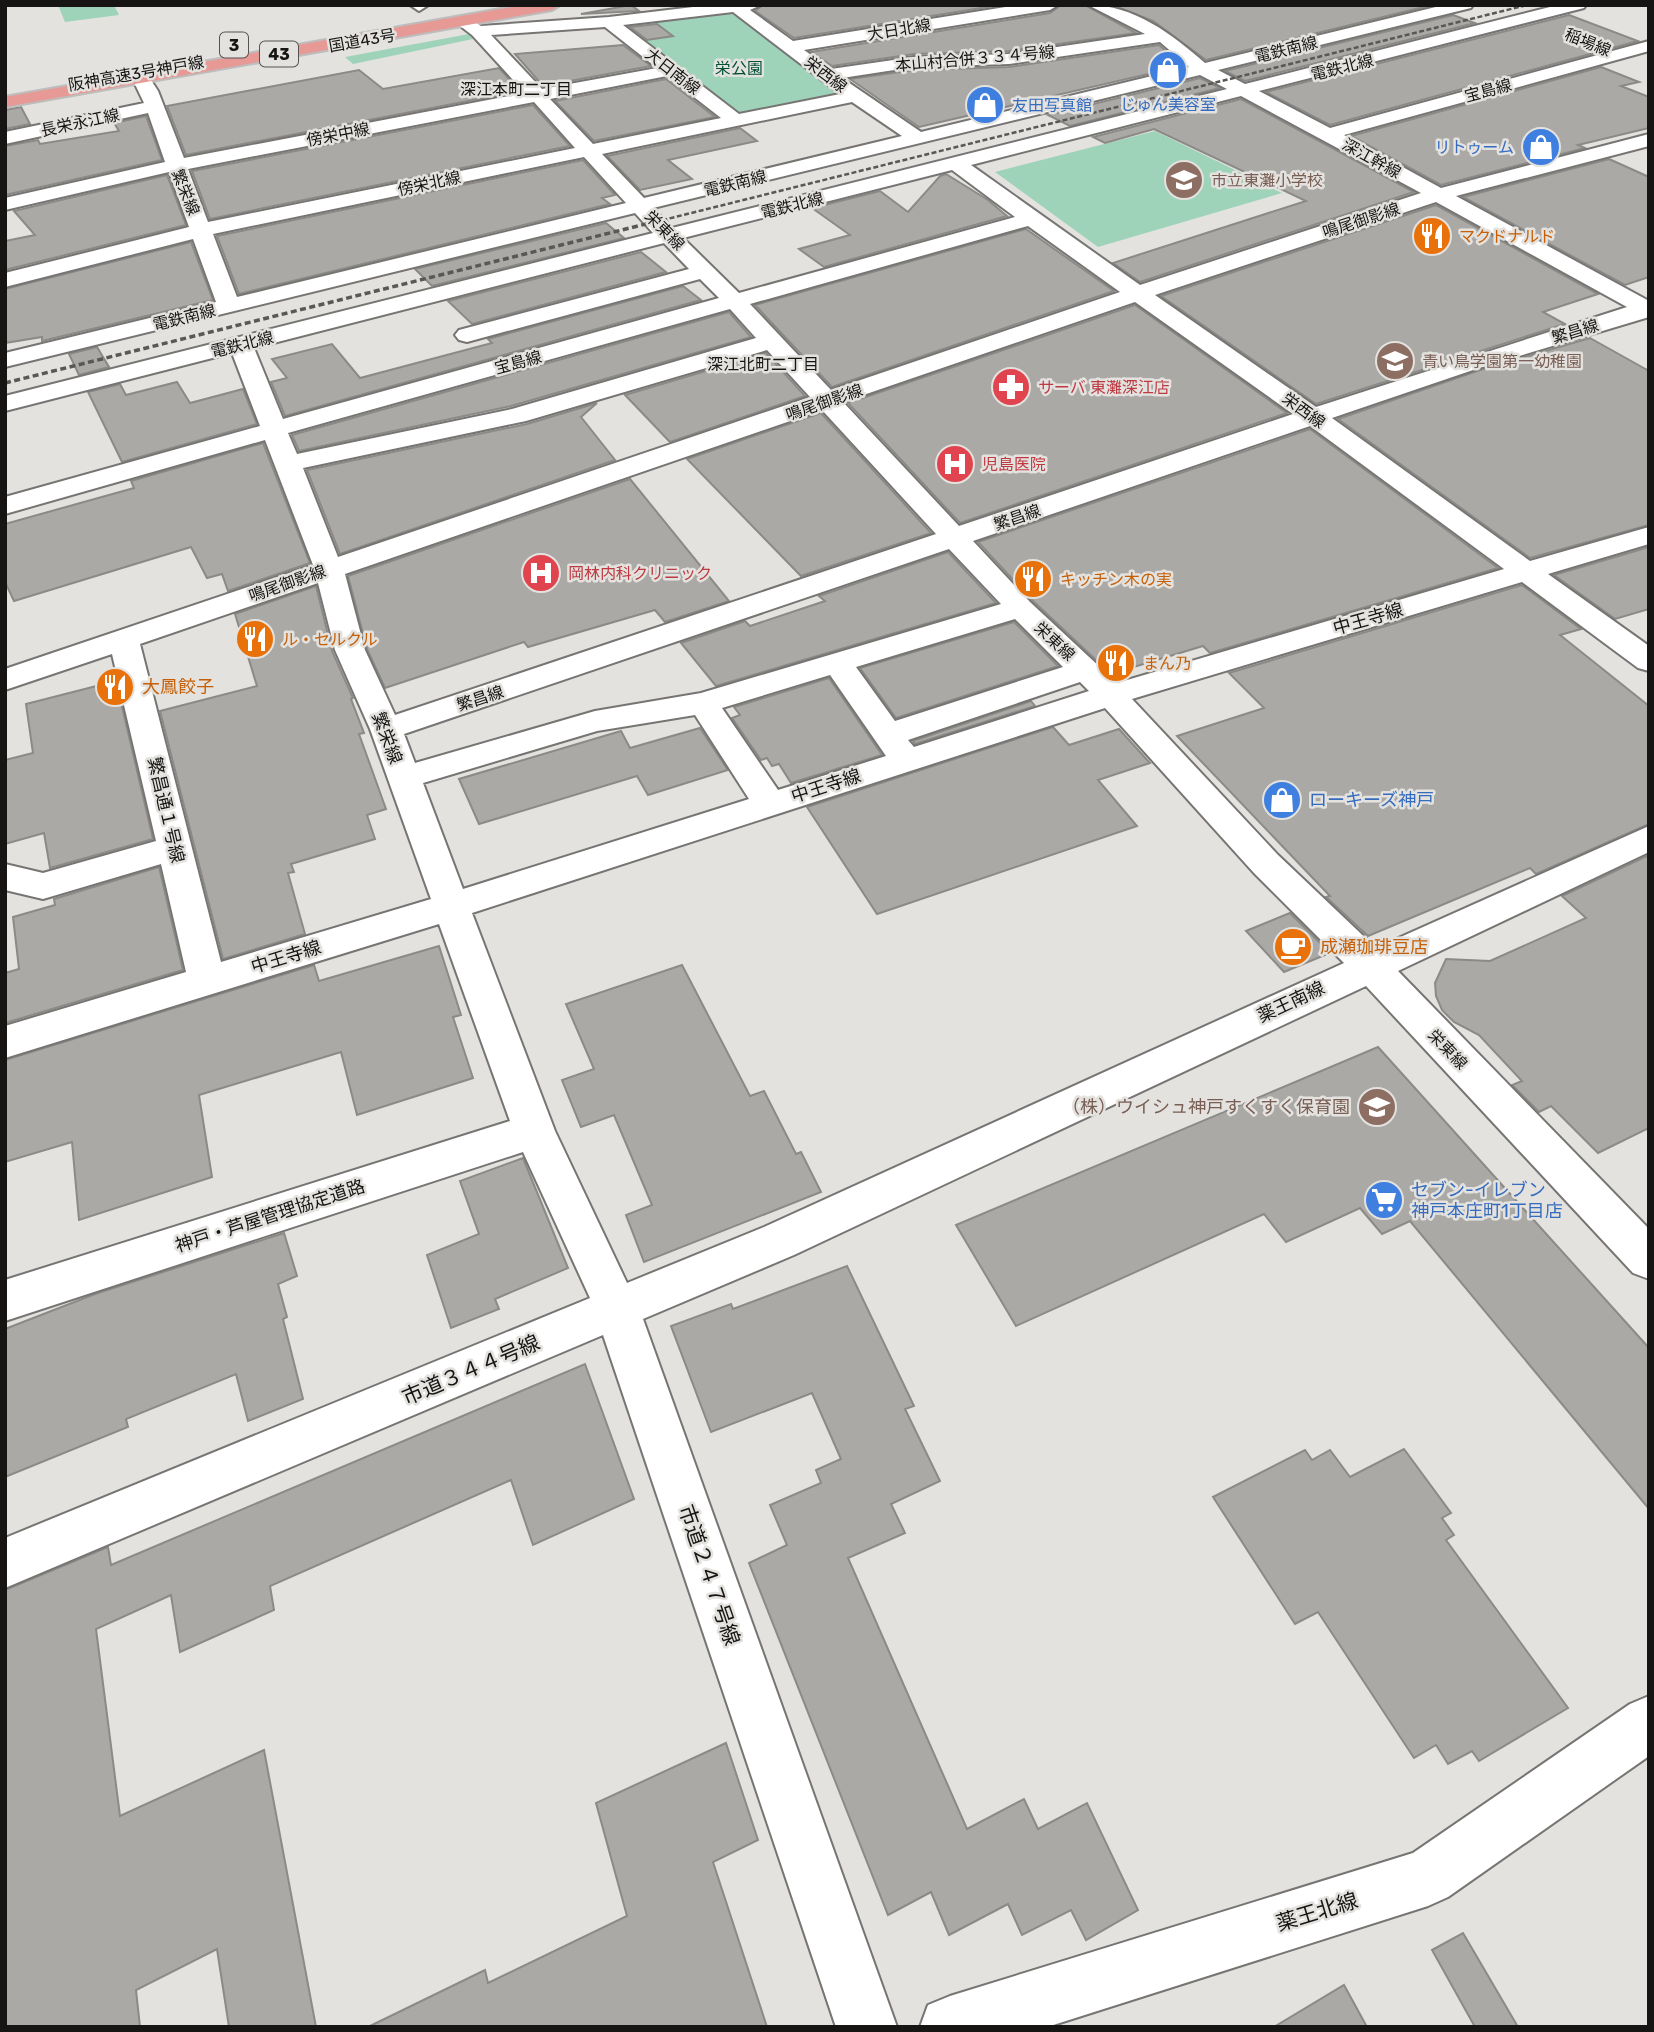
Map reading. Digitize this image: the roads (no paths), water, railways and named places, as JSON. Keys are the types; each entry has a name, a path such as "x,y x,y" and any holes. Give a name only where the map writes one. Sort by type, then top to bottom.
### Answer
{"highway":[{"name":"阪神高速3号神戸線","path":"5,96 514,5"},
{"name":"国道43号","path":"5,102 552,5"},
{"name":"阪神高速3号神戸線","path":"5,85 468,19"}],"street":[{"name":"大日北線","path":"789,47 1050,5"},
{"name":"深江幹線","path":"1096,5 1164,36 1202,69 1328,134 1648,309"},
{"name":"電鉄南線","path":"5,360 1465,5"},
{"name":"電鉄北線","path":"5,404 1578,5"},
{"path":"468,19 609,22 745,6"},
{"name":"栄西線","path":"745,6 789,47 918,138"},
{"name":"稲場線","path":"1528,18 1550,27"},
{"name":"栄東線","path":"468,19 641,206 736,302 825,402 958,538 1020,608 1111,695 1266,864 1369,965 1649,1259"},
{"name":"大日南線","path":"609,22 736,121"},
{"name":"本山村合併３３４号線","path":"828,75 914,62 1009,59 1164,36"},
{"name":"稲場線","path":"1596,45 1649,67"},
{"name":"宝島線","path":"1328,134 1649,46"},
{"path":"1009,59 1033,72"},
{"name":"傍栄中線","path":"5,204 176,165 671,70"},
{"name":"繁栄線","path":"141,78 202,230 229,306"},
{"path":"1058,86 1082,100"},
{"name":"傍栄北線","path":"5,280 202,230 855,96"},
{"name":"長栄永江線","path":"5,138 154,106"},
{"name":"鳴尾御影線","path":"5,680 1139,293 1439,194 1649,140"},
{"name":"栄西線","path":"956,163 1031,219 1315,418 1649,661"},
{"name":"宝島線","path":"5,506 1031,219"},
{"path":"467,335 706,271"},
{"path":"430,296 496,368"},
{"name":"繁昌線","path":"386,729 958,538 1108,485 1315,418 1471,363 1648,309"},
{"path":"286,464 517,416 771,341"},
{"name":"繁栄線","path":"241,345 329,569 350,650 386,729 534,1131"},
{"name":"中王寺線","path":"5,1042 450,907 770,804 897,747 1111,695 1649,535"},
{"path":"402,778 595,721 703,703 1020,608"},
{"name":"繁昌通１号線","path":"124,640 207,981"},
{"path":"836,662 897,747 1085,670"},
{"path":"703,703 770,804"},
{"name":"薬王南線","path":"933,1168 1649,838"},
{"path":"5,877 43,886 175,848"},
{"name":"神戸・芦屋管理協定道路","path":"5,1301 534,1131"},
{"name":"市道２４７号線","path":"534,1131 617,1309 867,2027"},
{"name":"市道３４４号線","path":"5,1563 779,1241 933,1168"},
{"name":"薬王北線","path":"950,2027 1428,1877 1649,1723"}],"railway":[{"path":"655,222 1527,5"},
{"path":"5,383 662,220"}],"place":[{"name":"じゅん美容室","path":"1168,70"},
{"name":"友田写真館","path":"985,105"},
{"name":"リトゥーム","path":"1541,147"},
{"name":"市立東灘小学校","path":"1184,180"},
{"name":"マクドナルド","path":"1432,236"},
{"name":"青い鳥学園第一幼稚園","path":"1395,361"},
{"name":"サーバ 東灘深江店","path":"1011,387"},
{"name":"児島医院","path":"955,464"},
{"name":"岡林内科クリニック","path":"541,573"},
{"name":"キッチン木の実","path":"1033,579"},
{"name":"ル・セルクル","path":"255,639"},
{"name":"まん乃","path":"1116,663"},
{"name":"大鳳餃子","path":"115,687"},
{"name":"ローキーズ神戸","path":"1282,800"},
{"name":"成瀬珈琲豆店","path":"1293,947"},
{"name":"（株）ウイシュ神戸すくすく保育園","path":"1377,1107"},
{"name":"セブン-イレブン 神戸本庄町1丁目店","path":"1384,1200"}],"district":[{"name":"深江本町二丁目","path":"516,89"},
{"name":"深江北町二丁目","path":"763,364"}],"park label":[{"name":"栄公園","path":"739,68"}]}
